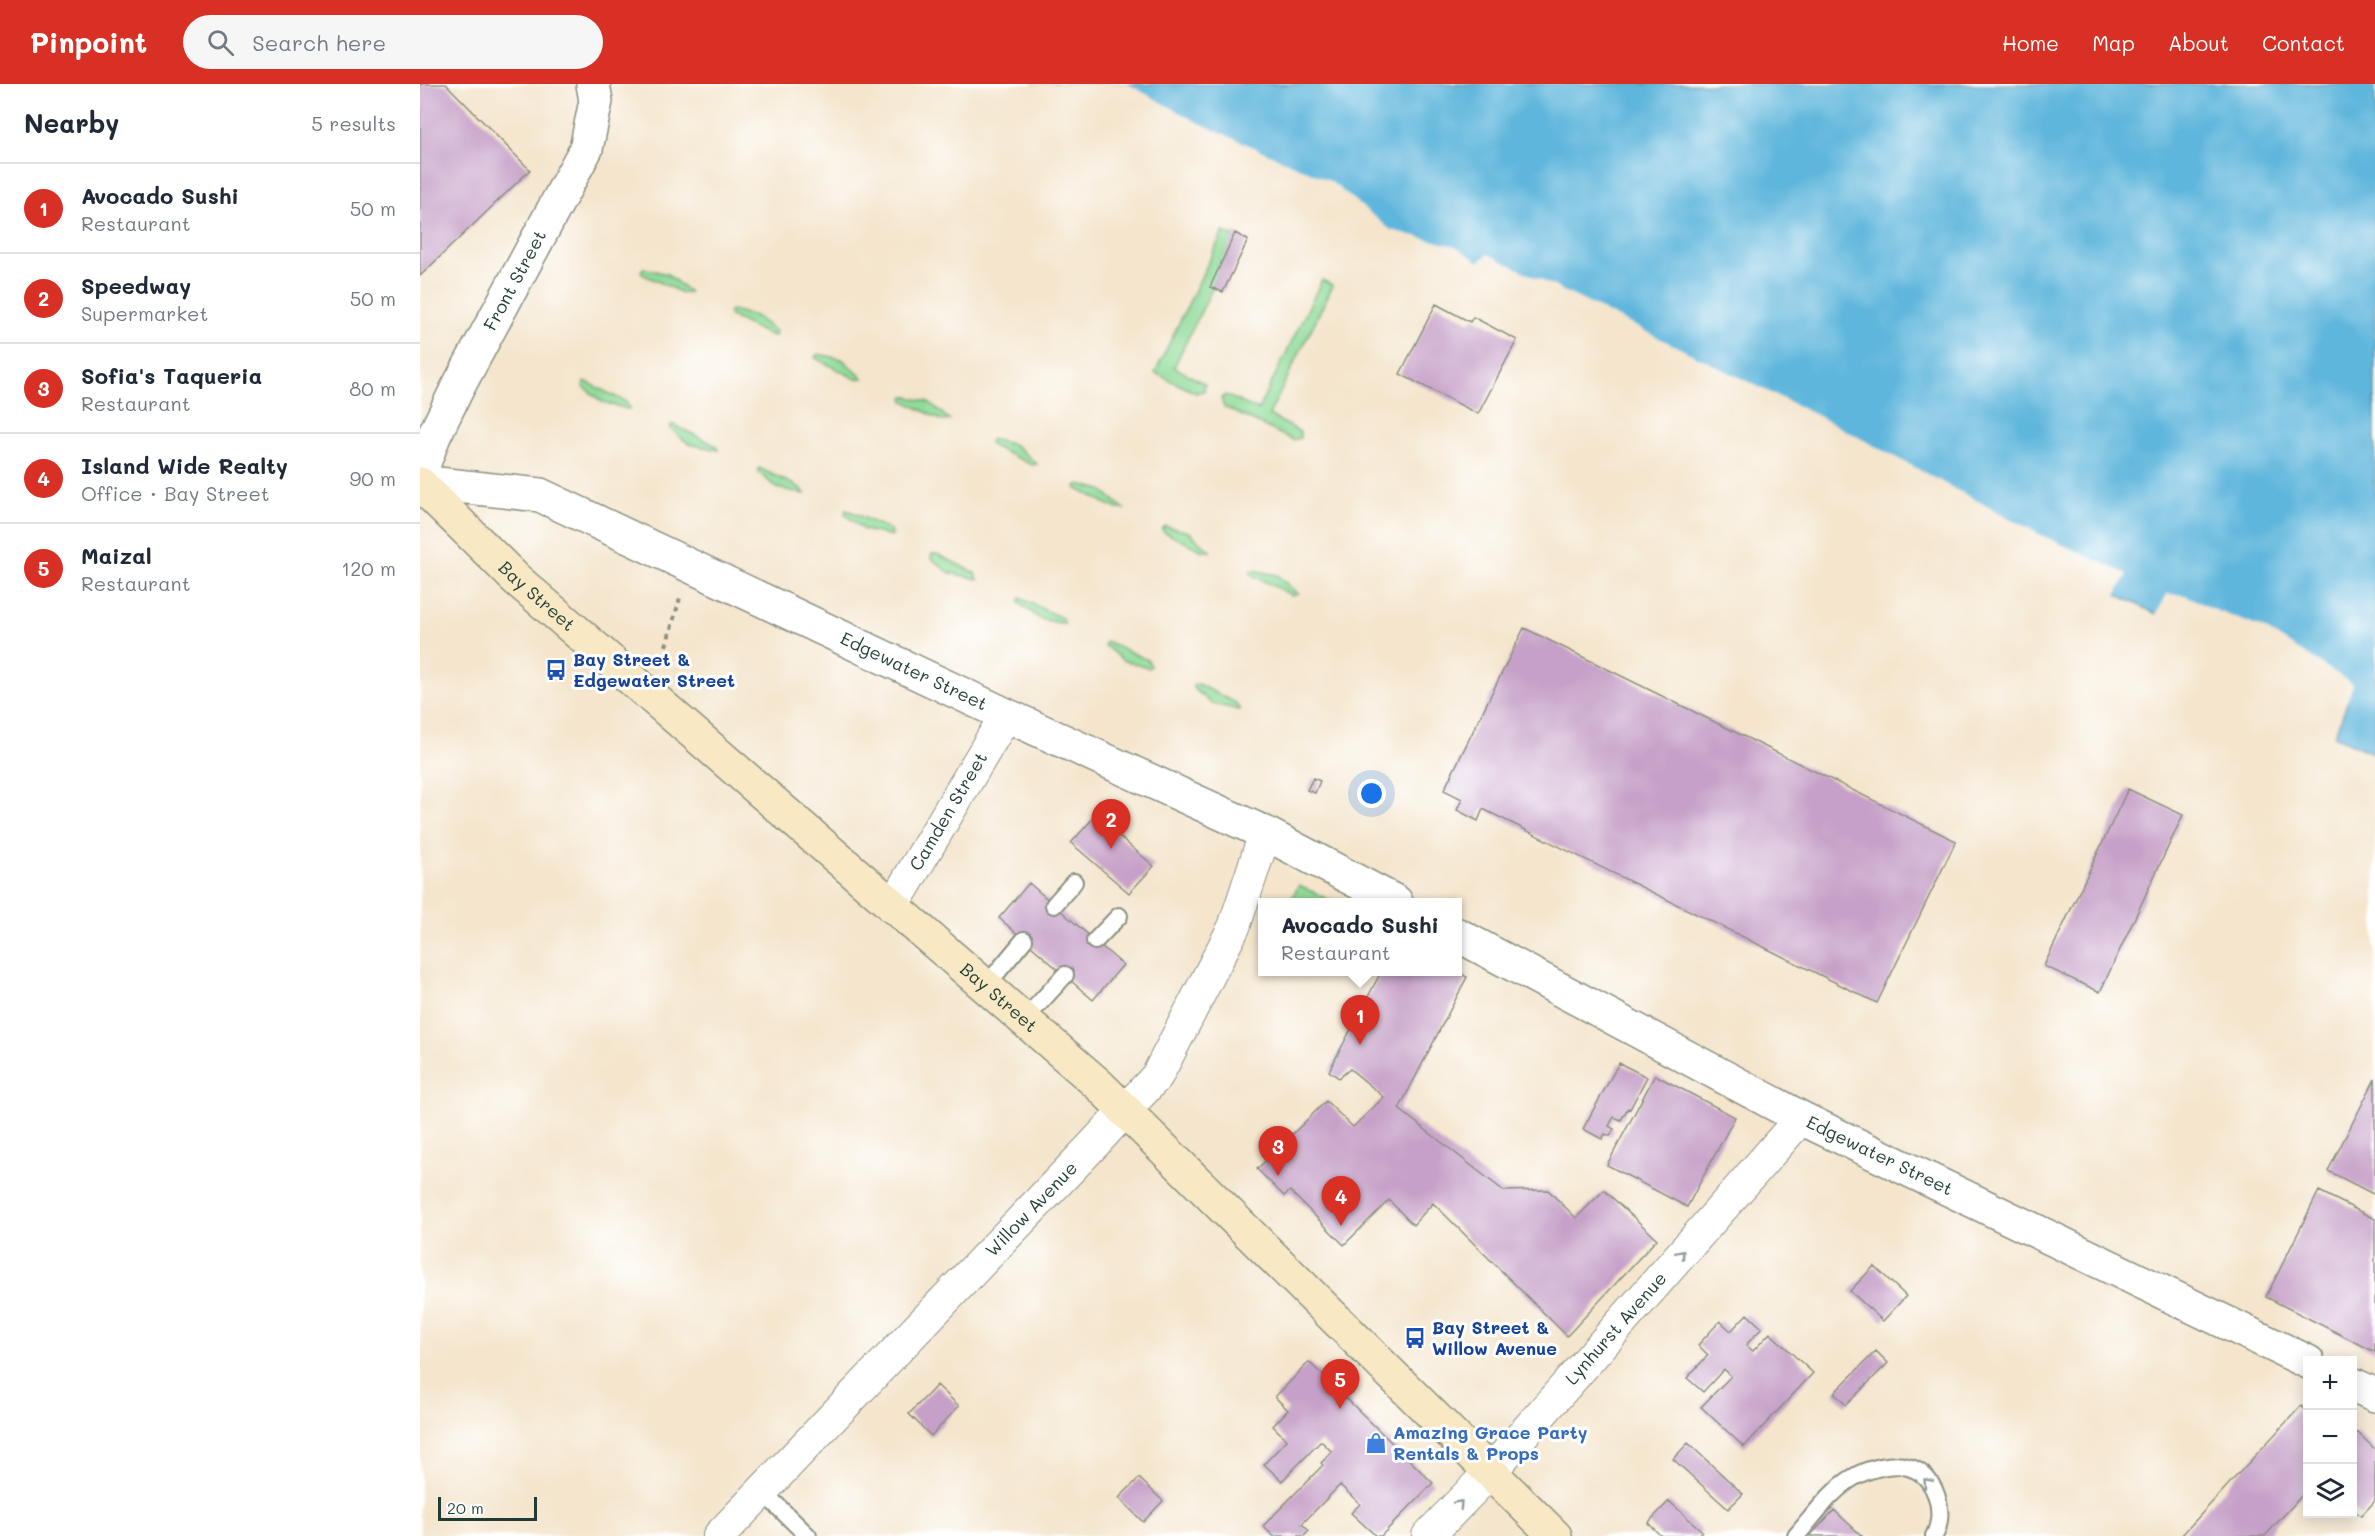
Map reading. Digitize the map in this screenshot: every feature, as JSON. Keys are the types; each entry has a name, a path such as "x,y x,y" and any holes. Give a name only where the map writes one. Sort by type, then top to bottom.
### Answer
{"main road":[{"name":"Bay Street","path":"420,483 516,579 1098,1084 1555,1536"}],"street":[{"name":"Front Street","path":"420,474 434,436 457,389 586,149 596,101 593,84"},
{"name":"Edgewater Street","path":"420,483 540,495 1006,715 1265,833 1387,898"},
{"name":"Camden Street","path":"892,907 1006,715"},
{"name":"Willow Avenue","path":"719,1536 1157,1076 1234,927 1265,833"},
{"name":"Edgewater Street","path":"1462,937 1801,1118 2303,1360"},
{"name":"Lynhurst Avenue","path":"1428,1536 1490,1472 1801,1118"},
{"path":"2357,1386 2375,1395"}],"lane":[{"path":"1054,905 1074,882"},
{"path":"1095,941 1119,915"},
{"path":"985,987 1024,940"},
{"path":"1024,1020 1065,975"},
{"path":"1796,1536 1844,1484 1854,1477 1878,1468 1907,1466 1917,1470 1935,1491 1939,1519 1934,1536"},
{"path":"762,1491 808,1536"}],"path":[{"path":"666,646 681,597"}],"green space":[{"path":"1223,232 1237,238 1174,367 1205,384 1204,391 1196,393 1155,373"},
{"path":"643,268 667,274 689,292 682,293 642,274"},
{"path":"1322,280 1333,285 1269,415 1300,432 1300,438 1293,440 1224,407 1221,399 1225,395 1258,410"},
{"path":"731,310 755,316 776,332 775,336 730,316 728,312"},
{"path":"818,354 842,359 863,378 856,379 817,359 815,357"},
{"path":"587,382 626,402 630,408 602,402 583,386"},
{"path":"905,396 929,402 950,420 943,421 904,401"},
{"path":"671,425 715,445 718,450 689,444 671,429"},
{"path":"991,439 1015,445 1037,464 1032,465 990,445"},
{"path":"759,468 801,488 805,494 777,488 758,472"},
{"path":"1079,484 1102,490 1124,509 1117,509 1077,489 1076,486"},
{"path":"846,510 890,530 892,536 864,530 845,514"},
{"path":"1165,526 1189,532 1210,551 1203,551 1164,532 1162,529"},
{"path":"932,554 937,554 975,573 978,579 950,573 931,558"},
{"path":"1253,570 1277,575 1298,594 1291,595 1252,575 1250,572"},
{"path":"1020,598 1062,618 1065,624 1040,619 1019,603"},
{"path":"1106,641 1148,660 1151,666 1149,668 1123,660 1104,645"},
{"path":"1198,684 1236,703 1240,710 1212,704 1193,688 1193,685"},
{"path":"1299,885 1325,898 1292,898"}],"water":[{"path":"1032,84 2375,84 2375,754 2334,736 2347,703 2156,614 1470,270"}],"pier":[{"path":"1029,84 1128,84 1199,123 1330,181 1391,230 1455,246 1479,262 1488,254 1826,420 2039,534 2127,574 2115,597 1751,421 1470,274 1444,296"},
{"path":"2167,594 2185,595 2215,610 2265,629 2353,684 2339,722 2337,721 2343,705 2155,617"}],"building":[{"path":"420,84 446,84 530,170 420,276"},
{"path":"1235,233 1248,240 1223,292 1210,287"},
{"path":"1436,304 1470,322 1473,317 1517,340 1478,414 1400,374"},
{"path":"1524,628 1956,841 1877,1003 1483,809 1478,821 1457,810 1462,799 1444,790"},
{"path":"1313,778 1320,781 1315,793 1307,790"},
{"path":"2128,789 2183,815 2100,992 2044,966"},
{"path":"1095,816 1154,866 1129,893 1071,843"},
{"path":"1029,883 1123,965 1093,1000 999,918"},
{"path":"1462,974 1467,977 1399,1109 1504,1191 1548,1190 1576,1218 1604,1190 1657,1239 1567,1336 1433,1203 1413,1225 1389,1200 1344,1245 1290,1191 1284,1196 1257,1169 1326,1101 1353,1127 1384,1097 1350,1069 1339,1078 1329,1071 1379,976"},
{"path":"1619,1063 1647,1077 1630,1109 1628,1108 1621,1120 1614,1117 1609,1126 1614,1129 1610,1136 1605,1134 1602,1139 1583,1129"},
{"path":"1655,1075 1735,1117 1687,1207 1607,1165"},
{"path":"2375,1079 2375,1195 2328,1171"},
{"path":"2319,1191 2375,1219 2375,1352 2266,1297"},
{"path":"1874,1266 1906,1296 1883,1321 1850,1291"},
{"path":"1747,1314 1762,1328 1746,1345 1753,1351 1770,1333 1813,1373 1744,1447 1701,1407 1731,1376 1724,1369 1703,1392 1687,1378 1708,1355 1698,1345 1720,1321 1731,1331"},
{"path":"1876,1351 1888,1363 1846,1405 1834,1393"},
{"path":"1309,1362 1433,1483 1381,1536 1376,1536 1351,1513 1360,1504 1340,1485 1302,1524 1309,1531 1304,1536 1273,1536 1263,1526 1323,1465 1321,1463 1332,1452 1321,1441 1282,1481 1264,1464 1287,1440 1273,1426 1288,1410 1275,1397"},
{"path":"937,1385 959,1406 931,1436 909,1414"},
{"path":"2301,1406 2303,1408 2303,1494 2265,1536 2181,1536"},
{"path":"2357,1432 2375,1449 2375,1501 2361,1516 2357,1513"},
{"path":"1688,1443 1743,1494 1728,1509 1673,1459"},
{"path":"1139,1478 1163,1501 1143,1522 1119,1498"},
{"path":"1669,1501 1702,1531 1697,1536 1661,1536 1648,1523"},
{"path":"1834,1510 1862,1536 1810,1536"}],"place":[{"name":"Bay Street & Edgewater Street","path":"556,670"},
{"name":"Speedway","path":"1111,849"},
{"name":"Avocado Sushi","path":"1360,1045"},
{"name":"Sofia's Taqueria","path":"1278,1176"},
{"name":"Island Wide Realty","path":"1341,1226"},
{"name":"Bay Street & Willow Avenue","path":"1415,1338"},
{"name":"Maizal","path":"1340,1409"},
{"name":"Amazing Grace Party Rentals & Props","path":"1376,1443"}]}
